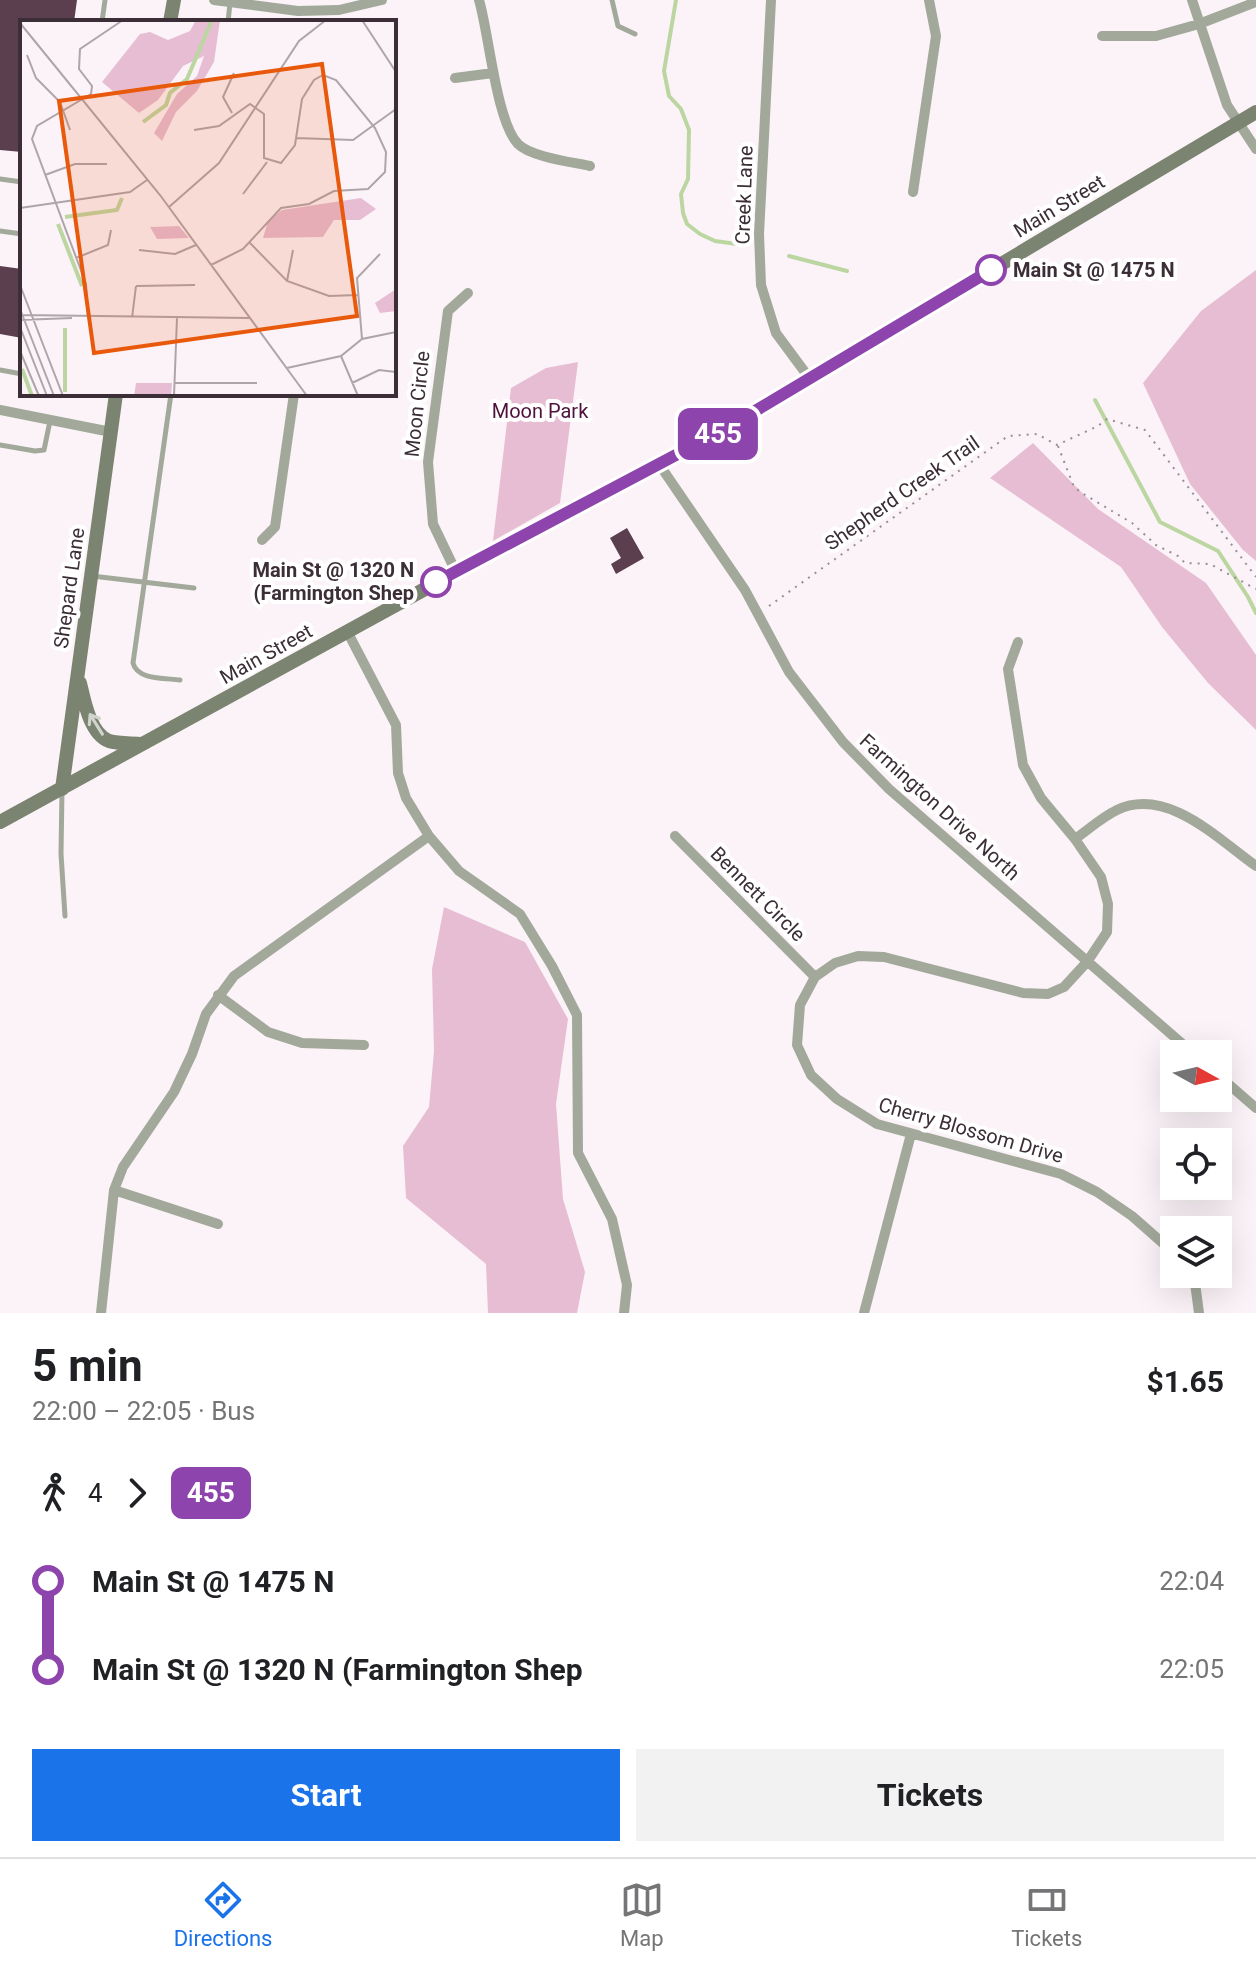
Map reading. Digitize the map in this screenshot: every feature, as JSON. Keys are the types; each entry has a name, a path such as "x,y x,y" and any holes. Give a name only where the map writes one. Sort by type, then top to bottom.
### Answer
{"main road":[{"path":"170,20 174,0"},
{"name":"Main Street","path":"0,822 347,631 725,429 1256,112"},
{"name":"Shepard Lane","path":"62,789 116,396"},
{"path":"77,673 91,721 102,736 107,740 142,744"}],"street":[{"path":"214,0 298,11 339,10 382,0"},
{"path":"479,0 504,115 519,144 543,155 590,166"},
{"name":"Creek Lane","path":"771,0 759,234 761,285 776,333 810,379"},
{"path":"913,192 936,36 929,0"},
{"path":"1192,0 1227,105 1256,149"},
{"path":"1102,36 1156,36 1199,24 1256,2"},
{"path":"455,78 493,73"},
{"name":"Moon Circle","path":"456,572 433,524 428,462 448,311 468,293"},
{"path":"262,540 275,527 294,396"},
{"path":"0,410 111,432"},
{"name":"Farmington Drive North","path":"659,464 745,590 789,672 843,742 889,789 1178,1040"},
{"path":"347,631 396,725 398,773 406,798 429,836 459,871 520,914 577,1015 578,1153 612,1219 627,1285 624,1313"},
{"path":"815,977 835,963 858,956 884,957 1023,993 1048,994 1064,987 1087,962 1107,932 1108,904 1101,877 1041,798 1023,765 1008,669 1018,642"},
{"path":"1075,839 1118,810 1161,806 1183,814 1256,866"},
{"path":"101,1313 114,1190 123,1167 174,1092 206,1014 218,995 234,976 429,836"},
{"name":"Bennett Circle","path":"675,836 815,977"},
{"name":"Cherry Blossom Drive","path":"815,977 800,1005 797,1045 811,1075 837,1099 877,1124 1061,1174 1097,1192 1132,1216 1160,1241"},
{"path":"218,995 268,1032 302,1043 364,1045"},
{"path":"1232,1087 1256,1108"},
{"path":"864,1313 911,1134"},
{"path":"114,1190 218,1224"},
{"path":"1196,1288 1200,1313"}],"lane":[{"path":"102,20 105,0"},
{"path":"612,0 618,26 635,34"},
{"path":"228,20 230,2"},
{"path":"0,179 20,182"},
{"path":"0,231 20,234"},
{"path":"0,370 20,374"},
{"path":"171,396 134,669 139,674 180,680"},
{"path":"0,445 44,450 50,420"},
{"path":"91,576 194,588"},
{"path":"62,789 61,854 65,916"}],"path":[{"path":"1256,577 1145,430 1107,419 1057,445 1074,487 1132,523 1156,545 1185,563 1210,564 1256,589"},
{"name":"Shepherd Creek Trail","path":"769,606 1008,436 1037,434 1057,445"}],"green space":[{"path":"1256,270 1256,561 1243,550 1190,484 1143,383 1201,311"},
{"name":"Moon Park","path":"578,362 560,503 493,541 511,388 546,368"},
{"path":"1033,443 1098,509 1206,583 1256,655 1256,730 1208,683 1162,627 1121,567 990,478"},
{"path":"444,907 525,942 568,1019 556,1104 563,1199 585,1272 577,1313 488,1313 486,1264 406,1198 403,1146 429,1107 434,1051 432,969"}],"building":[{"path":"0,0 77,0 74,20 20,20 20,152 0,150"},
{"path":"0,266 20,269 20,338 0,334"},
{"path":"627,528 644,558 616,574 611,564 621,558 610,538"}],"waterway":[{"path":"676,0 664,71 669,96 681,109 689,130 688,179 681,194 683,213 687,224 700,234 715,241 737,244"},
{"path":"789,256 847,271"},
{"path":"1095,400 1160,522 1218,551 1256,613"}],"bus line":[{"name":"455","path":"436,582 725,429 991,270"}],"place":[{"name":"Main St @ 1475 N","path":"991,270"},
{"name":"Main St @ 1320 N (Farmington Shep","path":"436,582"}]}
